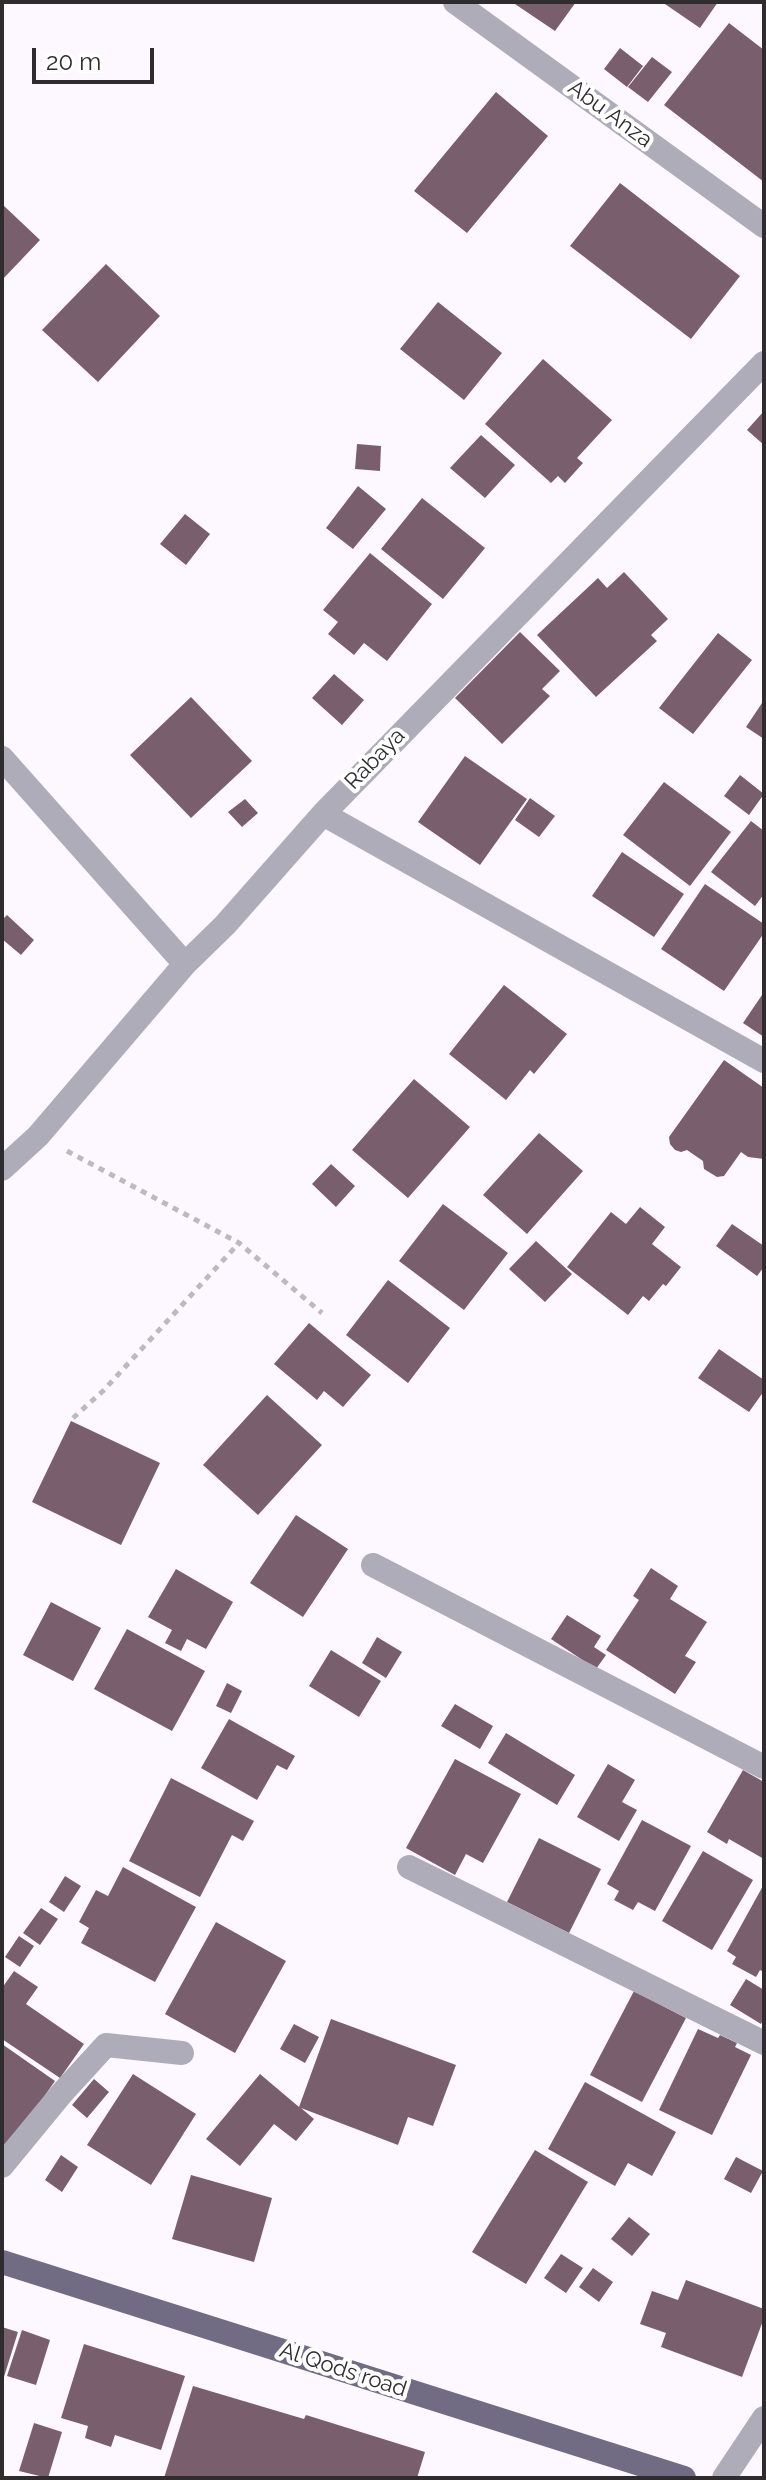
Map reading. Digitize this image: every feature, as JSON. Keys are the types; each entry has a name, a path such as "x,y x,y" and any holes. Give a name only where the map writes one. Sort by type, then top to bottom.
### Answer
{"main road":[{"name":"Al Qods road","path":"2,2262 684,2478"}],"street":[{"name":"Abu Anza","path":"455,2 764,226"},
{"name":"Rabaya","path":"2,1169 38,1136 185,964 225,925 323,814 764,363"},
{"path":"2,758 185,964"},
{"path":"323,814 764,1061"},
{"path":"373,1565 764,1767"},
{"path":"409,1867 764,2043"},
{"path":"2,2166 106,2045 182,2053"},
{"path":"724,2478 764,2418"}],"path":[{"path":"38,1136 239,1243 322,1313"},
{"path":"73,1418 103,1391 239,1243"}],"building":[{"path":"512,2 576,2 555,31"},
{"path":"662,2 718,2 700,28"},
{"path":"729,23 764,50 764,182 664,105"},
{"path":"620,48 643,66 627,87 604,69"},
{"path":"652,57 672,72 648,102 628,87"},
{"path":"496,92 548,136 467,233 414,191"},
{"path":"620,183 740,276 691,339 570,246"},
{"path":"2,204 40,240 2,280"},
{"path":"106,264 160,316 98,382 42,330"},
{"path":"438,302 502,353 464,400 400,349"},
{"path":"543,359 612,420 577,458 583,463 565,483 558,476 551,483 485,424"},
{"path":"764,411 764,445 747,430"},
{"path":"481,435 515,465 485,498 450,468"},
{"path":"357,444 381,446 380,471 355,469"},
{"path":"358,486 386,509 353,549 326,528"},
{"path":"422,498 485,548 443,599 381,549"},
{"path":"185,514 210,534 186,565 160,544"},
{"path":"370,553 432,604 387,661 364,643 354,655 328,634 338,622 323,610"},
{"path":"624,572 668,619 651,635 657,641 596,697 537,635 598,578 607,588"},
{"path":"520,632 560,671 542,689 550,696 502,744 455,698"},
{"path":"718,633 752,660 693,734 659,708"},
{"path":"334,674 364,700 342,725 312,698"},
{"path":"191,697 252,761 191,818 130,755"},
{"path":"764,700 764,739 746,727"},
{"path":"465,756 527,799 480,865 418,822"},
{"path":"740,775 764,794 749,815 724,796"},
{"path":"664,782 731,832 690,886 623,835"},
{"path":"530,798 555,816 539,837 515,820"},
{"path":"245,799 258,813 242,827 228,812"},
{"path":"751,821 764,831 764,894 755,906 711,872"},
{"path":"622,852 684,894 654,937 592,896"},
{"path":"705,884 764,924 764,933 724,991 661,949"},
{"path":"7,915 34,940 21,955 2,939 2,920"},
{"path":"504,985 567,1034 534,1074 530,1070 506,1100 449,1054"},
{"path":"764,992 764,1037 743,1023"},
{"path":"724,1060 764,1088 764,1159 748,1157 741,1152 724,1176 717,1177 704,1169 703,1161 687,1150 675,1150 669,1137"},
{"path":"414,1079 470,1127 408,1198 352,1150"},
{"path":"539,1133 583,1171 527,1234 483,1195"},
{"path":"331,1164 355,1186 336,1207 312,1184"},
{"path":"443,1204 508,1253 464,1310 399,1261"},
{"path":"640,1207 665,1227 652,1244 681,1267 649,1301 643,1296 628,1315 567,1267 611,1212 626,1224"},
{"path":"732,1224 764,1246 764,1267 757,1276 716,1246"},
{"path":"536,1241 572,1274 545,1302 509,1269"},
{"path":"388,1280 450,1328 408,1383 346,1335"},
{"path":"309,1323 371,1375 343,1407 324,1391 317,1400 274,1364"},
{"path":"719,1349 764,1380 764,1391 749,1412 698,1378"},
{"path":"267,1395 322,1445 258,1515 203,1465"},
{"path":"71,1421 160,1463 121,1545 32,1502"},
{"path":"296,1515 348,1549 303,1617 250,1583"},
{"path":"651,1568 678,1586 670,1599 707,1622 685,1656 696,1662 675,1694 606,1650 639,1600 633,1596"},
{"path":"176,1569 233,1602 206,1649 187,1639 181,1651 165,1643 172,1630 148,1617"},
{"path":"51,1602 101,1628 73,1681 23,1655"},
{"path":"567,1615 601,1636 594,1647 606,1655 596,1669 551,1639"},
{"path":"127,1629 205,1671 172,1731 94,1689"},
{"path":"377,1637 402,1652 386,1678 362,1663"},
{"path":"331,1650 381,1681 359,1717 309,1686"},
{"path":"227,1683 242,1691 231,1713 216,1706"},
{"path":"455,1704 493,1726 480,1749 441,1726"},
{"path":"229,1719 295,1756 287,1770 277,1765 257,1800 201,1768"},
{"path":"506,1733 575,1775 557,1805 488,1763"},
{"path":"455,1759 521,1794 483,1863 466,1854 455,1875 406,1848"},
{"path":"608,1764 635,1780 622,1802 637,1810 619,1841 577,1817"},
{"path":"743,1770 764,1782 764,1859 729,1839 727,1844 707,1832"},
{"path":"171,1778 254,1821 243,1841 232,1835 200,1897 129,1861"},
{"path":"642,1820 691,1846 655,1911 638,1902 633,1910 614,1900 619,1891 607,1884"},
{"path":"539,1838 601,1869 569,1933 507,1902"},
{"path":"703,1851 753,1880 712,1950 662,1921"},
{"path":"123,1867 196,1907 155,1982 81,1943 89,1928 79,1922 96,1890 108,1896"},
{"path":"65,1876 81,1886 64,1912 49,1902"},
{"path":"764,1884 764,1972 760,1970 756,1977 732,1964 736,1957 727,1951"},
{"path":"41,1908 58,1919 40,1945 23,1933"},
{"path":"216,1922 286,1961 235,2053 165,2014"},
{"path":"19,1936 34,1946 20,1967 5,1957"},
{"path":"14,1971 38,1987 26,2004 84,2044 60,2078 2,2039 2,1988"},
{"path":"746,1979 764,1990 764,2018 761,2024 730,2005"},
{"path":"634,1991 686,2018 642,2102 590,2075"},
{"path":"331,2019 456,2065 433,2126 408,2117 398,2145 301,2108 314,2119 296,2141 274,2124 240,2166 206,2139 260,2074 299,2107"},
{"path":"294,2024 319,2037 305,2063 280,2049"},
{"path":"698,2029 737,2043 735,2047 751,2055 712,2135 659,2110"},
{"path":"2,2044 55,2081 2,2157"},
{"path":"133,2074 196,2114 151,2185 87,2145"},
{"path":"94,2079 109,2092 87,2118 72,2105"},
{"path":"585,2082 676,2132 652,2176 628,2163 615,2186 548,2149"},
{"path":"535,2150 588,2182 526,2284 472,2252"},
{"path":"61,2155 78,2167 62,2192 45,2180"},
{"path":"736,2157 763,2171 751,2193 724,2179"},
{"path":"191,2175 272,2198 254,2262 172,2239"},
{"path":"629,2217 650,2234 632,2256 611,2239"},
{"path":"561,2254 583,2268 566,2293 544,2278"},
{"path":"593,2268 613,2282 599,2302 579,2287"},
{"path":"686,2280 764,2309 764,2318 742,2377 661,2347 666,2333 640,2324 652,2291 678,2300"},
{"path":"2,2327 18,2332 3,2380 2,2380"},
{"path":"22,2330 50,2340 36,2385 7,2376"},
{"path":"84,2344 185,2376 161,2450 115,2435 111,2447 85,2438 88,2426 61,2418"},
{"path":"193,2386 304,2419 306,2415 425,2452 417,2478 164,2478"},
{"path":"34,2423 62,2432 48,2478 19,2471"}]}
